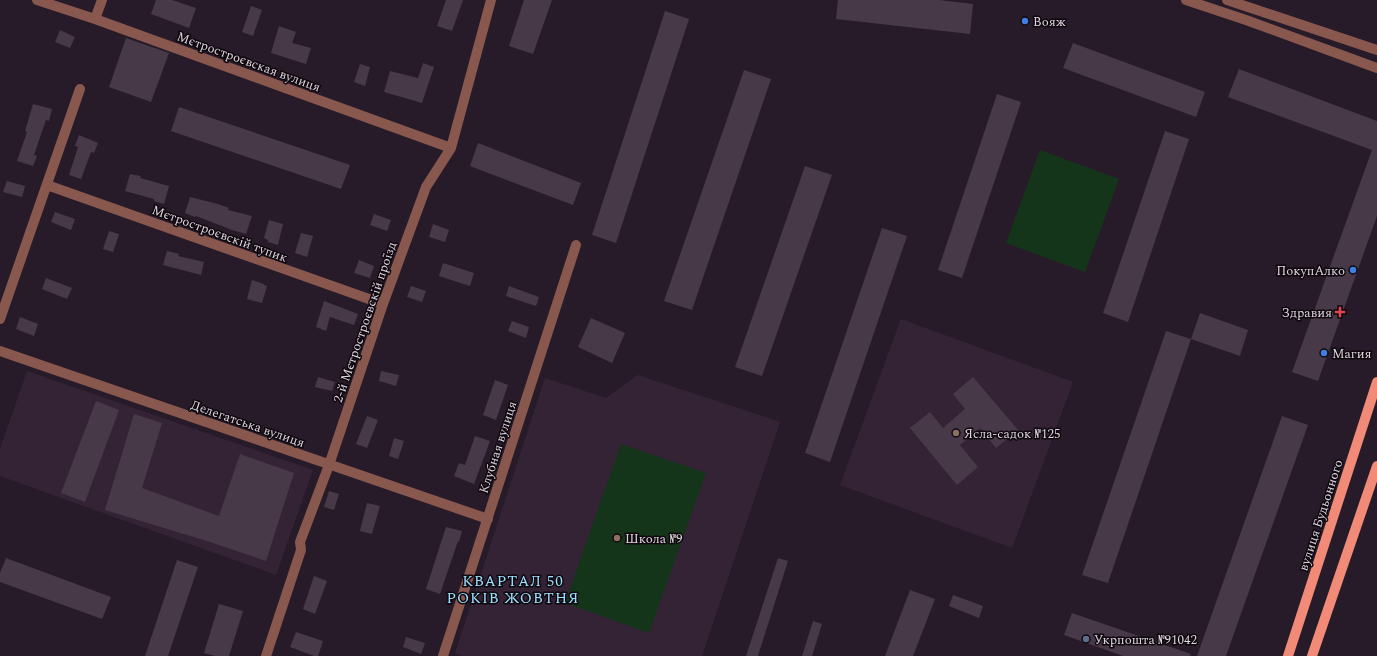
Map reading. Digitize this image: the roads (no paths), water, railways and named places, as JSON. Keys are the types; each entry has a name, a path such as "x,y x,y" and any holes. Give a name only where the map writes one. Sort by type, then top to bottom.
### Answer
{"main road":[{"name":"вулиця Будьонного","path":"1288,656 1377,382"},
{"path":"1312,656 1377,466"}],"street":[{"name":"Мєтростроєвская вулиця","path":"37,0 95,19 451,148"},
{"path":"95,19 102,0"},
{"name":"2-й Мєтростроєвскій проїзд","path":"266,656 301,550 300,542 329,464 383,304 426,187 451,148 491,0"},
{"path":"1186,0 1246,20 1377,68"},
{"path":"1227,0 1377,50"},
{"path":"0,319 80,89"},
{"name":"Мєтростроєвскій тупик","path":"47,185 383,304"},
{"name":"Клубная вулиця","path":"443,656 576,246"},
{"name":"Делегатська вулиця","path":"0,350 488,519"}],"place":[{"name":"Вояж","path":"1025,21"},
{"name":"ПокупАлко","path":"1353,270"},
{"name":"Здравия","path":"1340,312"},
{"name":"Магия","path":"1324,353"},
{"name":"Ясла-садок №125","path":"956,433"},
{"name":"Школа №9","path":"617,538"},
{"name":"Укрпошта №91042","path":"1086,639"}],"district":[{"name":"КВАРТАЛ 50 РОКІВ ЖОВТНЯ","path":"513,590"}]}
